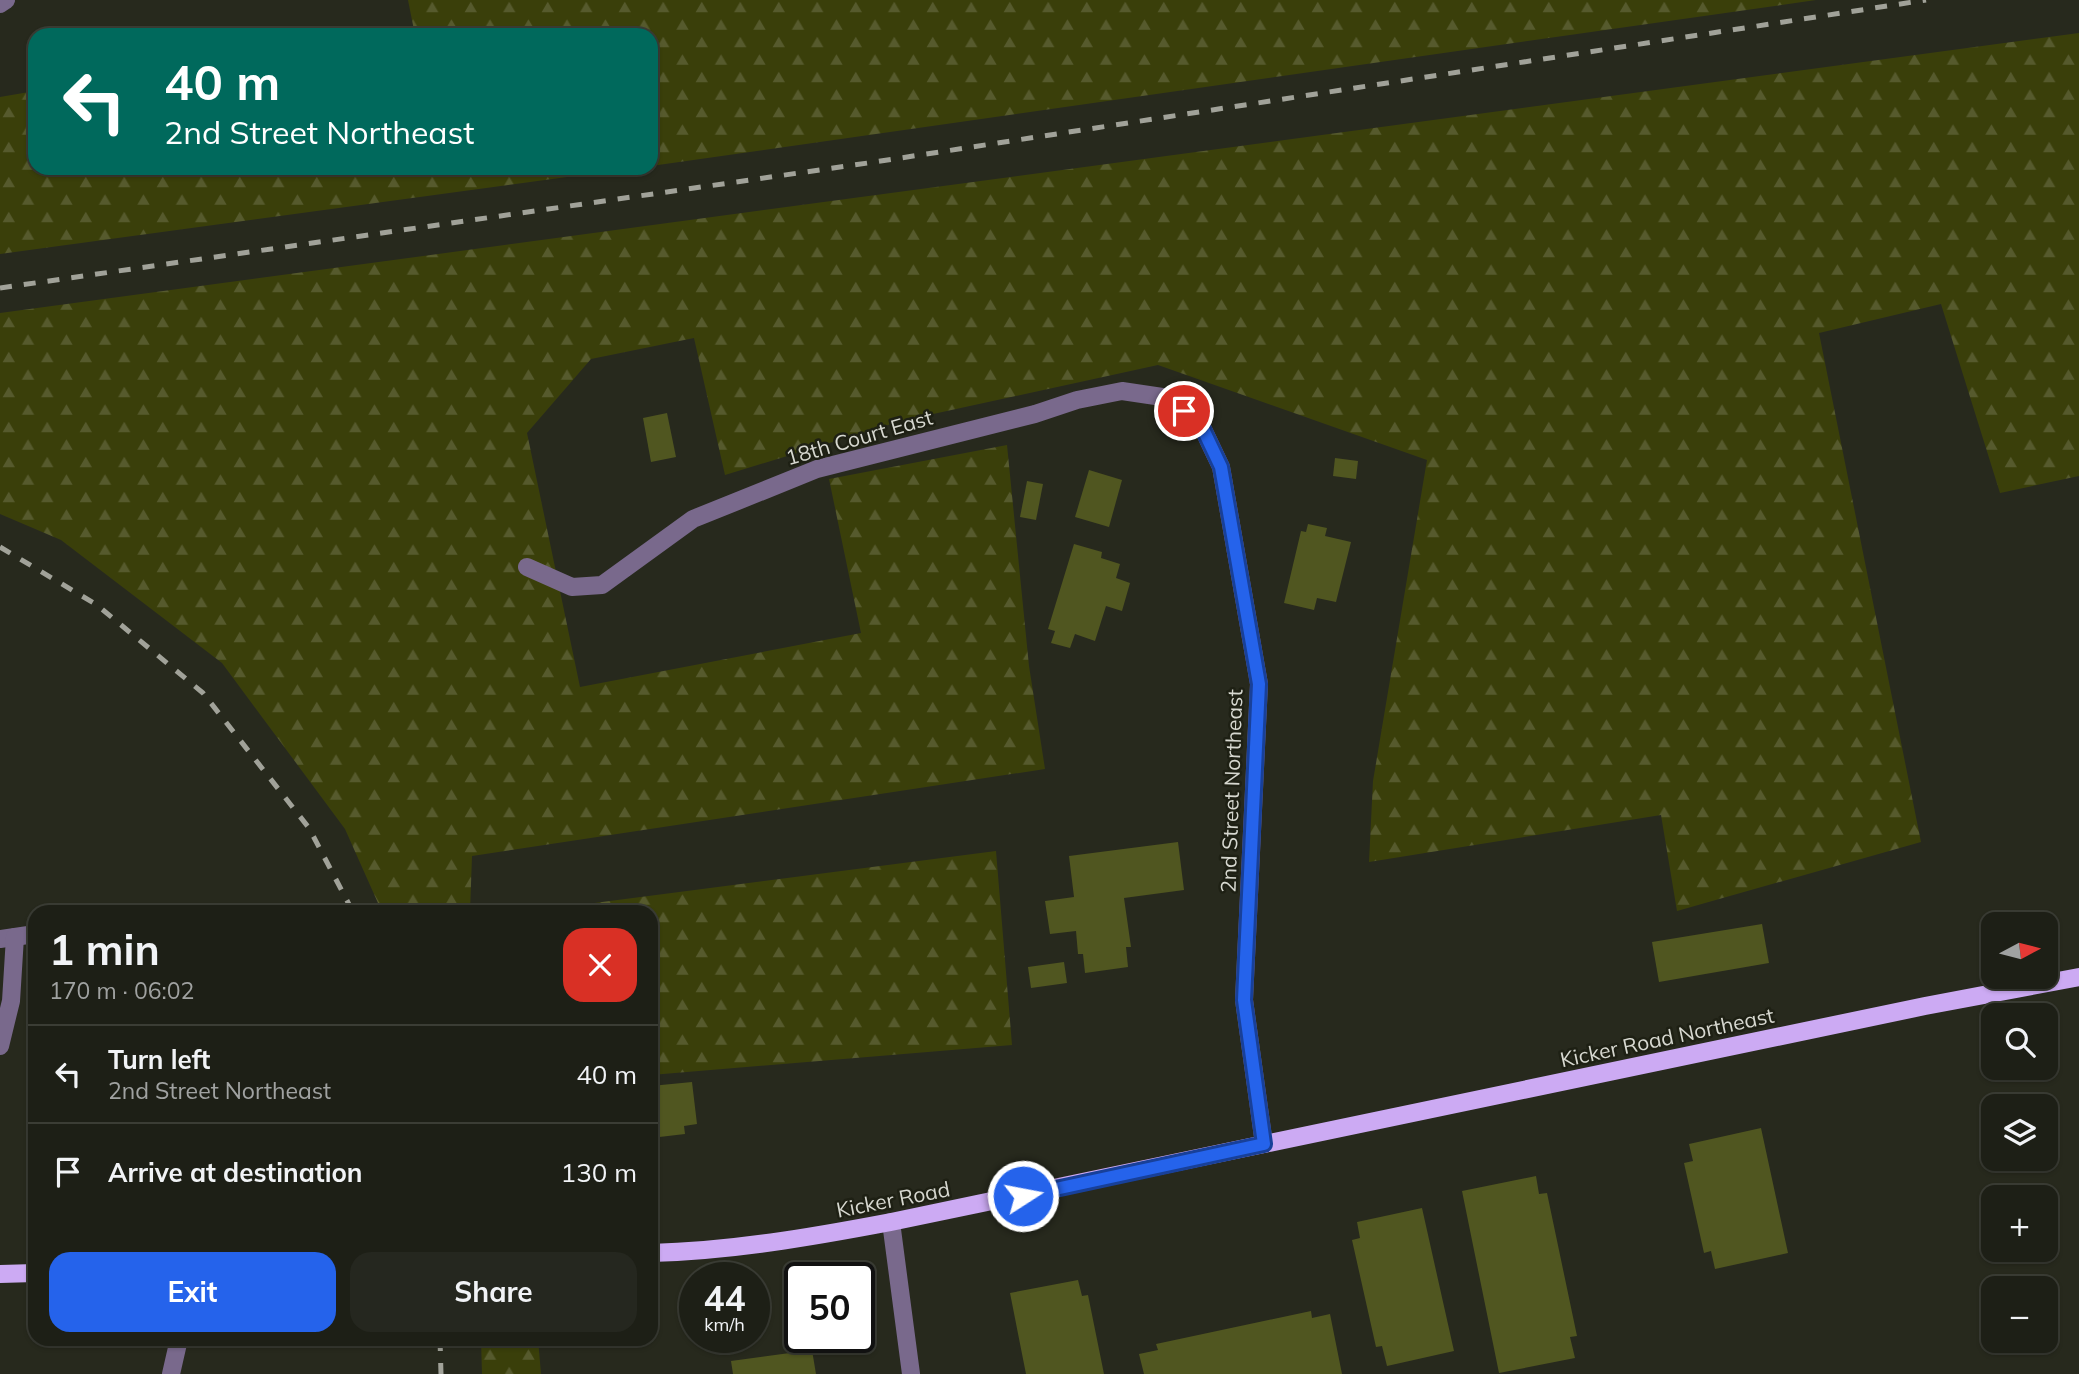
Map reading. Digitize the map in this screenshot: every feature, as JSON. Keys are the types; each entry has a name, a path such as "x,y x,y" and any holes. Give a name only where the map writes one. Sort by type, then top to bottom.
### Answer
{"main road":[{"name":"Kicker Road Northeast","path":"1264,1144 1925,1006 2079,977"},
{"name":"Kicker Road","path":"658,1253 811,1237 891,1223 1264,1144"},
{"path":"0,1274 28,1273"}],"street":[{"path":"0,4 6,0"},
{"name":"18th Court East","path":"527,567 572,587 602,585 693,519 817,469 1035,414 1077,400 1122,391 1169,398 1184,411"},
{"name":"2nd Street Northeast","path":"1184,411 1202,427 1221,467 1259,684 1244,1000 1264,1144"},
{"path":"0,1046 11,1001 8,938 28,935"},
{"path":"891,1223 911,1374"},
{"path":"171,1374 177,1346"}],"green space":[{"path":"408,0 1816,0 658,165 658,28 414,28"},
{"path":"2079,33 2079,476 2000,493 1941,304 1819,333 1921,842 1677,911 1661,815 1369,862 1373,781 1427,460 1158,365 901,421 725,475 694,338 591,359 527,433 580,687 861,633 829,479 1007,445 1029,666 1045,769 472,856 470,905 379,905 345,829 222,663 61,540 0,514 0,313"},
{"path":"28,92 28,175 581,175 0,254 0,97"},
{"path":"996,851 1012,1045 658,1074 658,905 579,905"},
{"path":"481,1346 539,1346 541,1374 482,1374"}],"building":[{"path":"667,413 676,457 651,462 643,418"},
{"path":"1335,458 1358,461 1356,479 1333,476"},
{"path":"1089,470 1122,480 1109,527 1075,517"},
{"path":"1027,481 1043,484 1036,520 1020,517"},
{"path":"1308,524 1327,528 1325,536 1351,542 1336,602 1317,598 1314,610 1284,603 1301,531 1306,532"},
{"path":"1074,544 1102,552 1101,558 1120,564 1116,578 1130,583 1122,611 1106,606 1095,641 1075,634 1070,648 1051,643 1055,631 1048,629"},
{"path":"1178,842 1184,890 1124,898 1131,947 1126,947 1128,967 1085,973 1083,954 1078,954 1076,931 1050,934 1045,901 1074,897 1069,856"},
{"path":"1762,924 1769,963 1659,982 1652,942"},
{"path":"1064,962 1067,983 1031,988 1028,967"},
{"path":"692,1082 697,1124 684,1126 685,1134 658,1137 658,1085"},
{"path":"1761,1128 1788,1253 1715,1269 1711,1251 1704,1253 1684,1163 1693,1161 1689,1144"},
{"path":"1536,1176 1539,1194 1547,1193 1577,1336 1570,1337 1575,1358 1499,1373 1462,1191"},
{"path":"1422,1208 1454,1351 1387,1366 1382,1346 1376,1347 1352,1240 1360,1238 1357,1222"},
{"path":"1078,1280 1082,1296 1088,1295 1104,1374 1026,1374 1010,1293"},
{"path":"1311,1311 1312,1318 1330,1314 1342,1374 1144,1374 1139,1354 1158,1350 1156,1344"},
{"path":"790,1353 812,1353 816,1374 733,1374 731,1361"}],"railway":[{"path":"0,288 868,163 1926,0"},
{"path":"0,547 97,605 203,693 309,828 349,905"},
{"path":"440,1346 441,1374"}],"route":[{"path":"1023,1196 1264,1144 1244,1000 1259,684 1221,467 1202,427 1184,411"}]}
